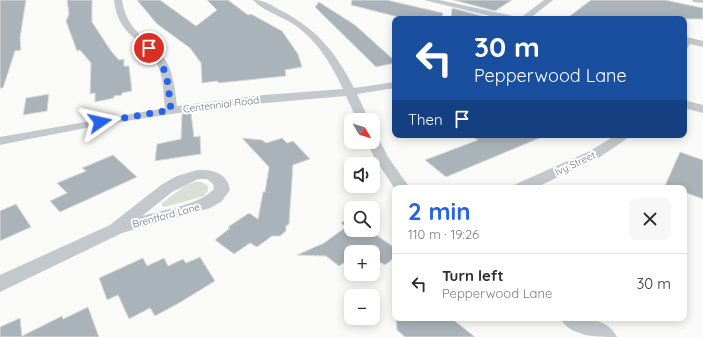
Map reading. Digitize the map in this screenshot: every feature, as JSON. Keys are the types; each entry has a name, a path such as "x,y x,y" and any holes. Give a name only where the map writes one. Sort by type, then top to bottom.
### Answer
{"street":[{"path":"118,0 119,12 126,27 160,60 167,73 171,110"},
{"path":"257,0 301,26 318,40 332,57 360,113"},
{"path":"428,0 500,16"},
{"path":"527,16 549,0"},
{"path":"696,0 703,1"},
{"path":"687,43 703,44"},
{"name":"Centennial Road","path":"0,141 171,110 259,99 350,92 392,85"},
{"path":"687,105 703,109"},
{"name":"Ivy Street","path":"528,185 595,154 620,138"},
{"path":"377,149 400,185"},
{"name":"Brentford Lane","path":"0,284 116,229 204,204 215,198 222,190 220,182 211,176 202,174 184,177 174,183 116,229"},
{"path":"577,321 606,337"}],"shaded area":[{"path":"195,182 202,182 208,186 208,191 204,196 165,207 162,206 162,203 186,185"}],"building":[{"path":"0,0 26,0 20,38 21,50 15,51 3,88 0,88"},
{"path":"67,0 92,0 92,22 111,51 119,60 124,59 124,66 129,66 132,91 114,96 114,98 95,102 95,93 90,94 91,63 80,50 77,51 66,21 69,14"},
{"path":"137,0 160,0 196,26 217,10 207,0 228,0 248,15 251,14 282,31 298,54 302,67 285,70 286,76 219,83 217,81 202,83 201,63 190,48 157,24"},
{"path":"352,0 387,0 443,13 442,16 394,16 351,5"},
{"path":"453,0 512,0 495,11"},
{"path":"591,0 665,0 703,8 703,19 687,19 687,16 570,16"},
{"path":"319,2 355,25 392,58 392,64 376,67 315,7"},
{"path":"452,8 482,16 451,16"},
{"path":"49,94 47,111 23,115 26,98"},
{"path":"191,113 194,137 200,136 201,154 155,161 157,144 181,139 182,114"},
{"path":"242,138 262,140 266,143 282,138 287,143 293,141 310,159 293,165 289,224 286,226 286,231 280,236 272,236 257,247 250,243 234,254 215,240 230,228 228,227 249,213 258,219 263,192 265,192 269,167"},
{"path":"474,138 540,138 446,177 425,160 478,140"},
{"path":"680,152 703,160 703,199 687,193 687,185 665,185"},
{"path":"113,155 137,177 60,212 50,201 67,193 57,183 86,171 82,168"},
{"path":"16,204 31,227 0,241 0,211"},
{"path":"344,228 344,237 379,237 392,246 392,259 385,265 380,262 380,245 344,245 344,263 339,266 326,256 297,255 324,243"},
{"path":"200,257 215,281 155,316 150,308 129,319 118,295 107,300 99,278 143,258 147,266 164,258 168,266 183,259 186,263"},
{"path":"88,307 99,337 0,337 0,327 20,318 22,336 62,316 63,319"},
{"path":"396,321 455,321 475,337 405,337 397,330"}],"route":[{"path":"100,122 171,110 167,73 160,60 149,48"}]}
